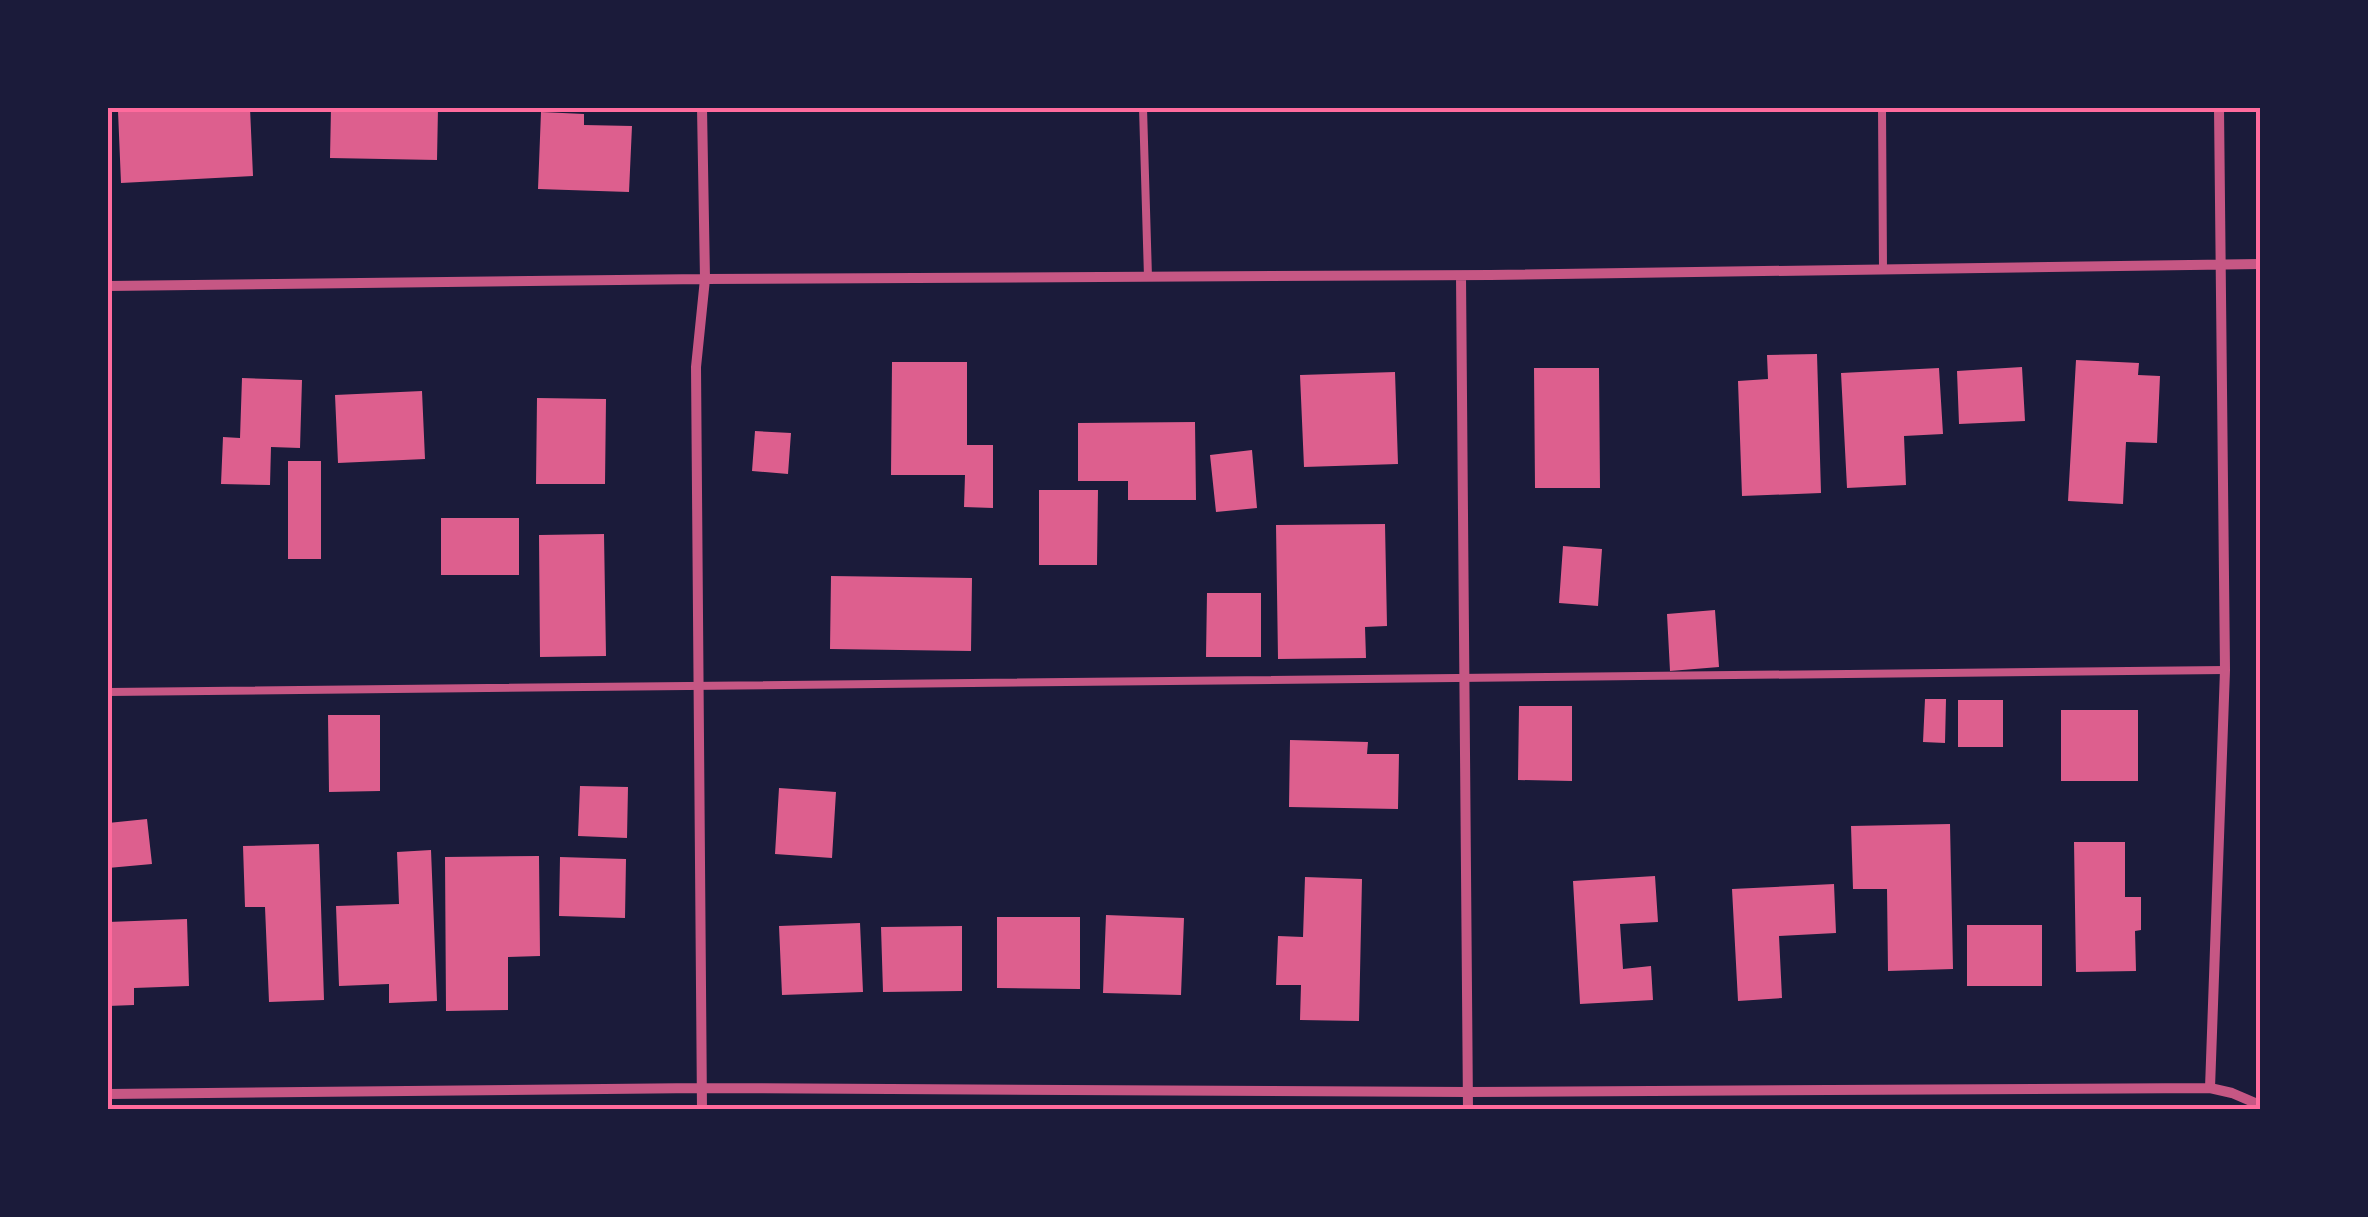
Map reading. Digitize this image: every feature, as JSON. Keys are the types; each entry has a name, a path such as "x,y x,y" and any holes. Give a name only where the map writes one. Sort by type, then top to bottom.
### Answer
{"street":[{"path":"702,108 705,279 696,367 702,1110"},
{"path":"2210,1088 2225,670 2219,108"},
{"path":"108,286 1461,276 2260,264"},
{"path":"1461,276 1468,1110"},
{"path":"108,1094 701,1088 1468,1092 2210,1088 2232,1092 2260,1105"}],"lane":[{"path":"1144,108 1148,277"},
{"path":"1882,108 1883,270"},
{"path":"108,692 2225,670"}],"building":[{"path":"250,108 253,176 121,183 118,111"},
{"path":"331,108 438,108 437,160 330,158"},
{"path":"541,112 584,114 584,125 632,126 629,192 538,189"},
{"path":"1817,354 1821,493 1742,496 1738,381 1768,379 1767,355"},
{"path":"2076,360 2139,363 2138,375 2160,376 2157,443 2126,442 2123,504 2068,501"},
{"path":"892,362 967,362 967,445 993,445 993,508 964,507 965,475 891,475"},
{"path":"2022,367 2025,421 1959,424 1957,371"},
{"path":"1534,368 1599,368 1600,488 1535,488"},
{"path":"1939,368 1943,434 1904,436 1906,485 1847,488 1841,373"},
{"path":"1395,372 1398,464 1304,467 1300,375"},
{"path":"242,378 302,380 300,448 271,447 270,485 221,484 223,437 240,438"},
{"path":"422,391 425,459 338,463 335,395"},
{"path":"537,398 606,399 605,484 536,484"},
{"path":"1195,422 1196,500 1128,500 1128,481 1078,481 1078,423"},
{"path":"755,431 791,433 788,474 752,471"},
{"path":"1252,450 1257,508 1216,512 1210,455"},
{"path":"288,461 321,461 321,559 288,559"},
{"path":"1039,490 1098,490 1097,565 1039,565"},
{"path":"441,518 519,518 519,575 441,575"},
{"path":"1385,524 1387,626 1365,627 1366,658 1278,659 1276,525"},
{"path":"604,534 606,656 540,657 539,535"},
{"path":"1563,546 1602,549 1598,606 1559,603"},
{"path":"831,576 972,578 971,651 830,649"},
{"path":"1207,593 1261,593 1261,657 1206,657"},
{"path":"1715,610 1719,667 1670,671 1667,614"},
{"path":"1925,699 1946,699 1945,743 1923,742"},
{"path":"1958,700 2003,700 2003,747 1958,747"},
{"path":"1519,706 1572,706 1572,781 1518,780"},
{"path":"2061,710 2138,710 2138,781 2061,781"},
{"path":"328,715 380,715 380,791 329,792"},
{"path":"1290,740 1368,742 1367,754 1399,754 1398,809 1289,807"},
{"path":"580,786 628,787 627,838 578,836"},
{"path":"779,788 836,792 832,858 775,854"},
{"path":"147,819 152,864 108,868 108,823"},
{"path":"1950,824 1953,969 1888,971 1887,889 1853,889 1851,826"},
{"path":"2074,842 2125,842 2125,897 2141,897 2141,930 2135,931 2136,971 2076,972"},
{"path":"319,844 324,1000 269,1002 265,907 245,907 243,846"},
{"path":"431,850 437,1001 389,1003 389,984 339,986 336,906 399,904 397,852"},
{"path":"539,856 540,956 508,957 508,1010 446,1011 445,857"},
{"path":"560,857 626,859 625,918 559,916"},
{"path":"1655,876 1658,922 1620,924 1623,969 1651,966 1653,1000 1580,1004 1573,881"},
{"path":"1305,877 1362,879 1359,1021 1300,1020 1301,985 1276,985 1278,936 1303,937"},
{"path":"1834,884 1836,933 1779,936 1782,998 1738,1001 1732,889"},
{"path":"1106,915 1184,918 1181,995 1103,993"},
{"path":"997,917 1080,917 1080,989 997,988"},
{"path":"187,919 189,986 134,988 134,1005 108,1006 108,922"},
{"path":"860,923 863,992 782,995 779,926"},
{"path":"1967,925 2042,925 2042,986 1967,986"},
{"path":"962,926 962,991 883,992 881,927"}]}
